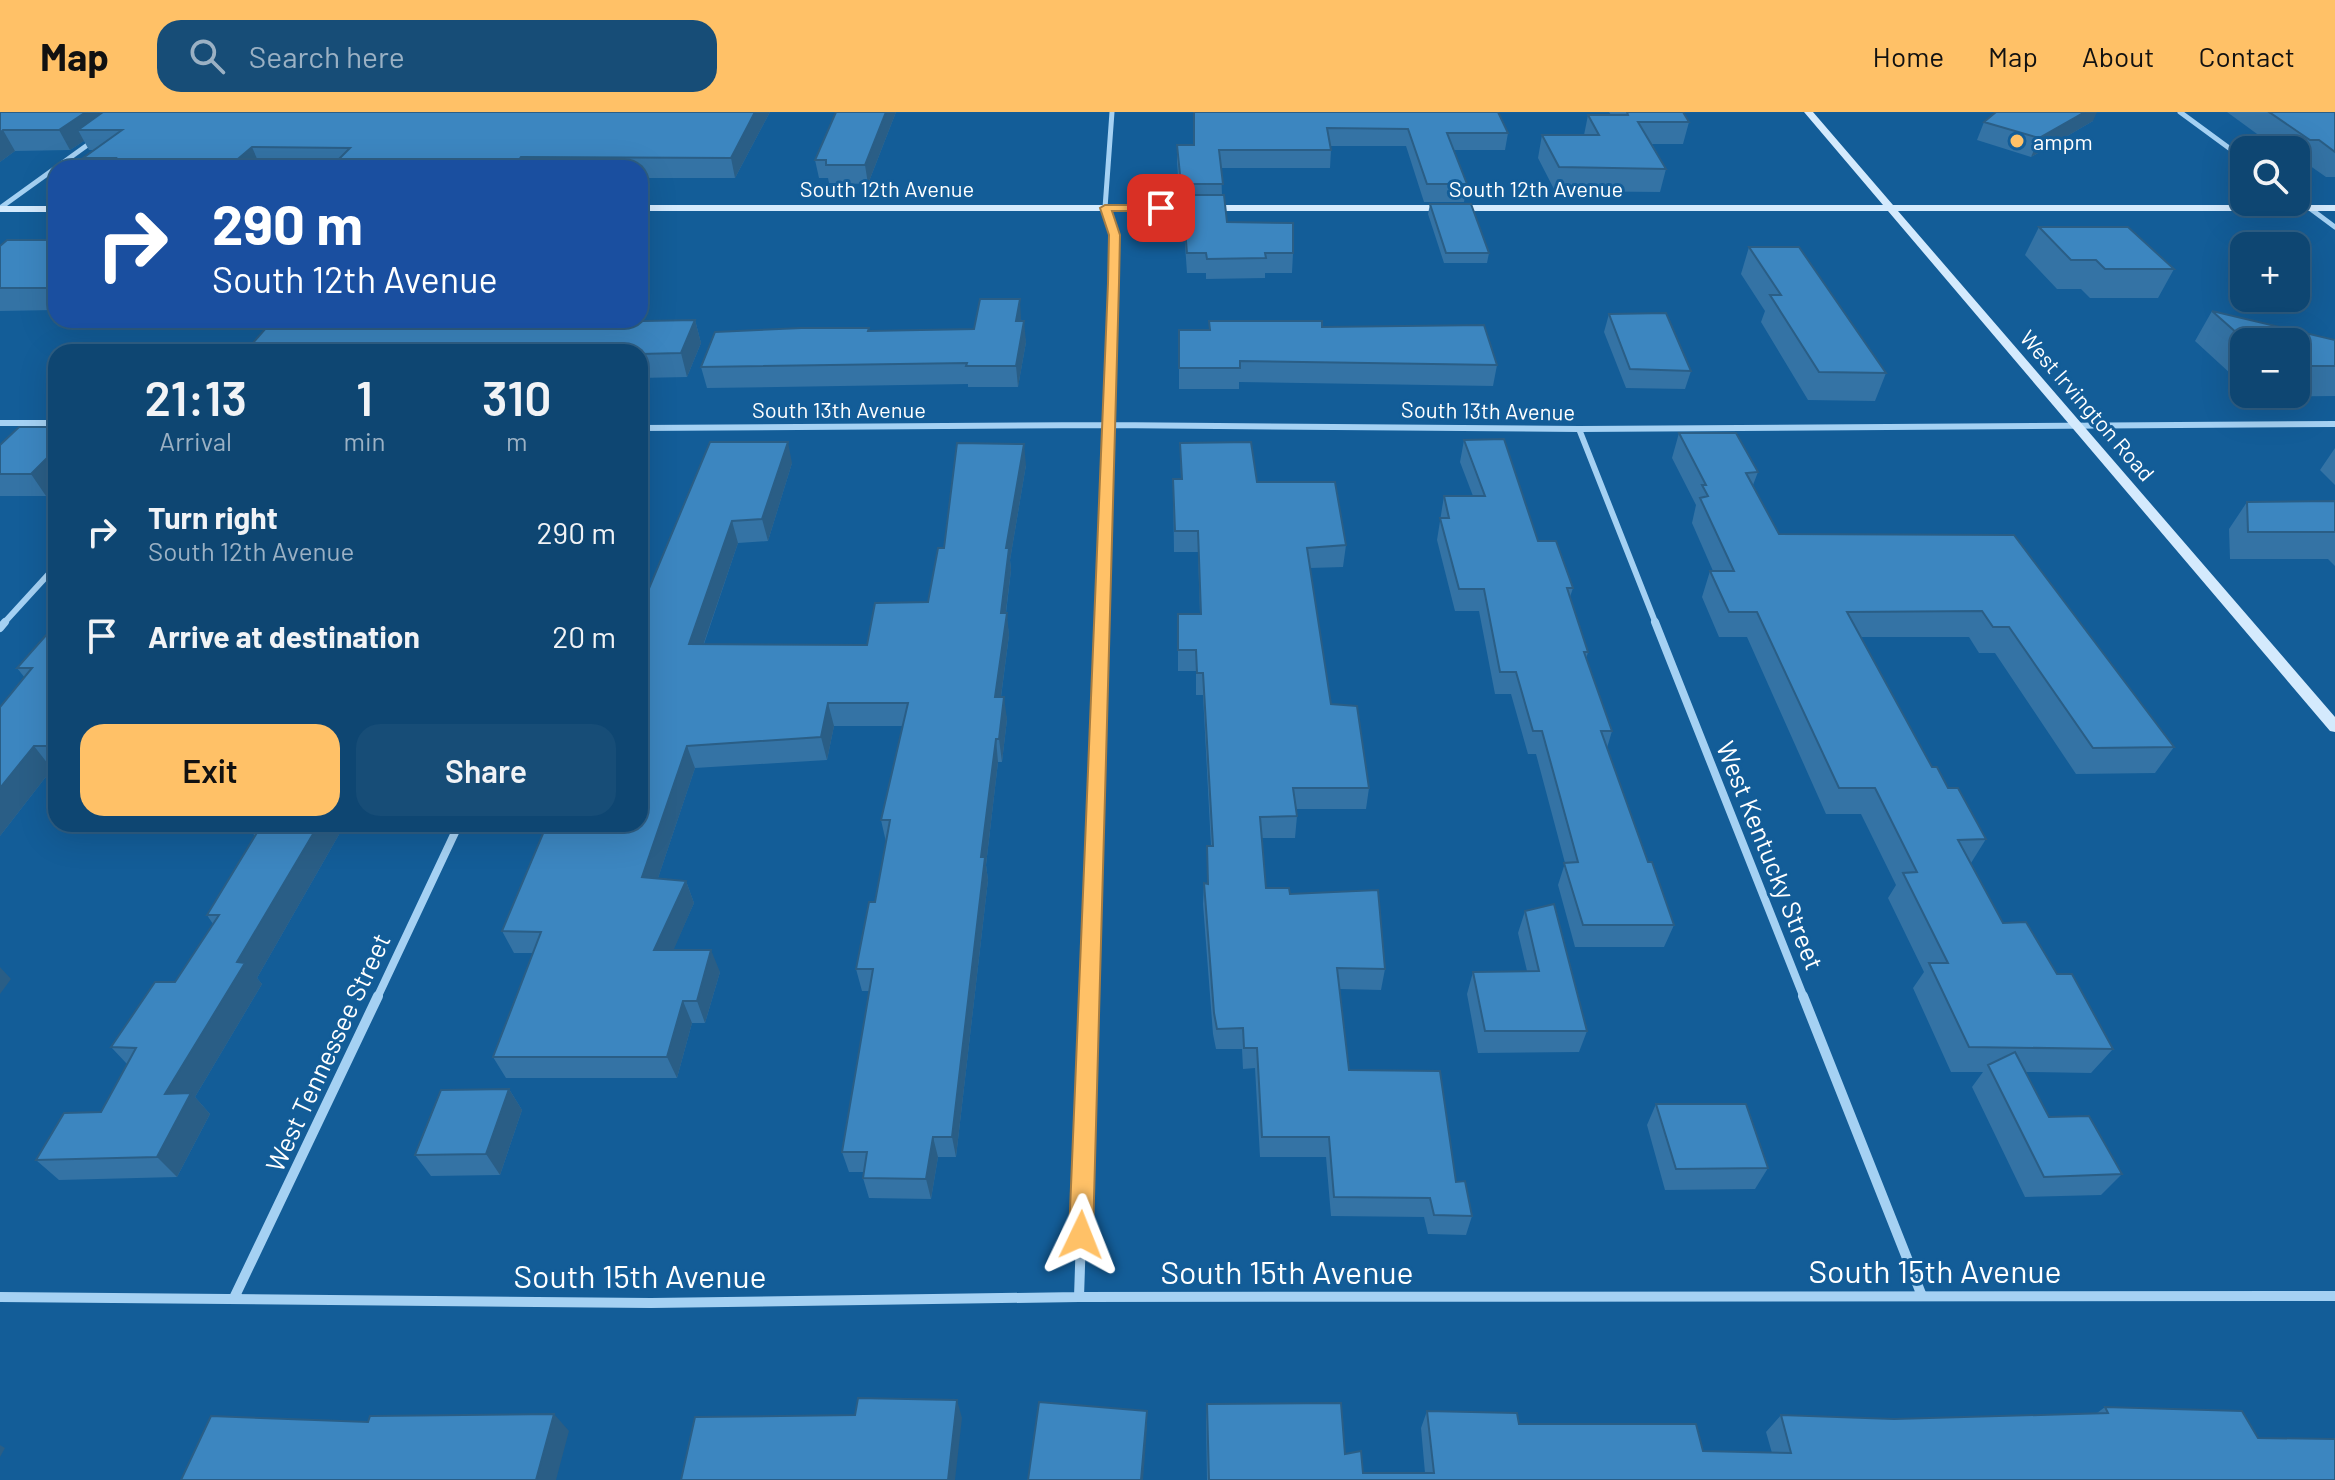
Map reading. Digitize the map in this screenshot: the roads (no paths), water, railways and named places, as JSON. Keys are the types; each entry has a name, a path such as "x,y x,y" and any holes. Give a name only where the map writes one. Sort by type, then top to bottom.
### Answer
{"main road":[{"name":"West Irvington Road","path":"1808,112 2335,727"},
{"path":"0,208 48,209"},
{"name":"South 12th Avenue","path":"648,208 2230,208"},
{"name":"South 12th Avenue","path":"2310,208 2335,208"}],"street":[{"path":"1079,1297 1115,235 1105,208 1112,112"},
{"path":"2180,112 2230,149"},
{"path":"67,160 104,133"},
{"path":"0,208 48,173"},
{"path":"2310,208 2335,227"},
{"path":"0,423 48,423"},
{"name":"South 13th Avenue","path":"648,428 1108,425 1579,429 2335,424"},
{"name":"West Kentucky Street","path":"1579,429 1922,1296"},
{"path":"0,628 48,575"},
{"name":"West Tennessee Street","path":"234,1298 455,832"},
{"name":"South 15th Avenue","path":"0,1297 651,1303 1079,1297 2335,1296"}],"place":[{"name":"ampm","path":"2017,141"}]}
